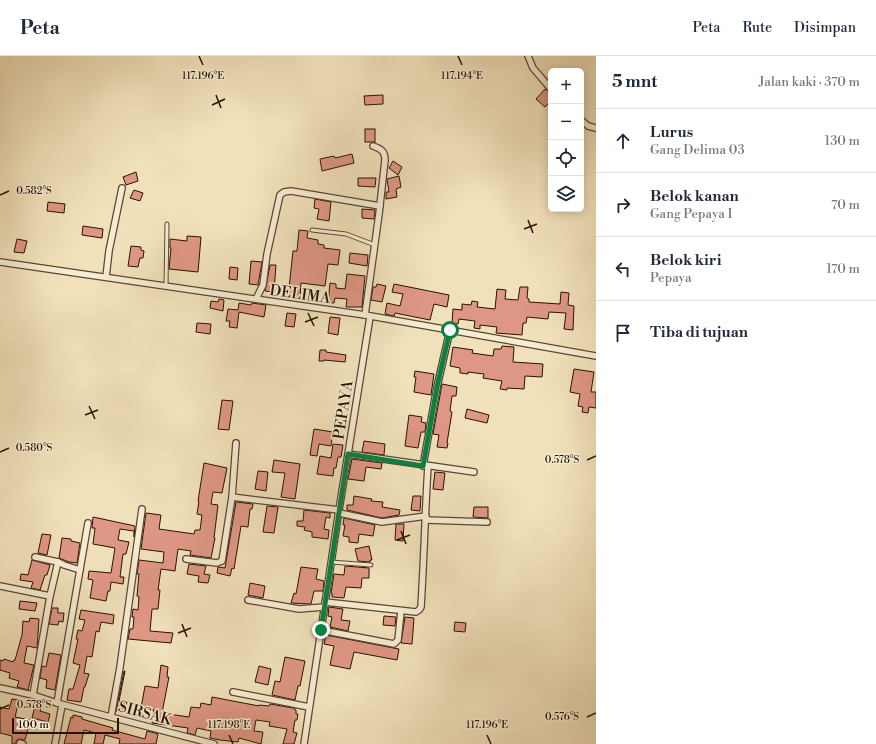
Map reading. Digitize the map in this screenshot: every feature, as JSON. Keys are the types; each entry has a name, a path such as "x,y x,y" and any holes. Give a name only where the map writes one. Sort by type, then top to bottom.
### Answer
{"street":[{"path":"528,56 533,68 548,86"},
{"path":"584,123 588,126 596,128"},
{"name":"PEPAYA","path":"304,744 368,316 385,155 381,149 373,146"},
{"path":"106,278 109,251 122,188"},
{"path":"256,300 264,285 267,254 280,195 284,192 291,192 380,206"},
{"name":"DELIMA","path":"0,262 368,316 596,356"},
{"path":"248,600 299,609 325,605 416,612 419,610 421,607 426,518 426,466 437,387 450,330"},
{"path":"186,559 217,563 221,562 232,497 236,443"},
{"path":"348,454 474,472"},
{"path":"232,497 339,512 382,522 426,518 487,522"},
{"path":"111,716 120,667 142,509"},
{"path":"55,744 59,704 88,523"},
{"path":"35,558 58,562 80,570"},
{"path":"33,695 50,596 58,562"},
{"path":"0,586 50,596"},
{"path":"321,630 394,644 398,640 401,611"},
{"name":"SIRSAK","path":"0,688 33,695 59,704 111,716 214,744"},
{"path":"233,692 309,707"}],"lane":[{"path":"166,286 167,224"},
{"path":"312,230 346,234 375,244"},
{"path":"331,562 371,565"}],"building":[{"path":"545,89 548,91 548,104 545,107 536,99"},
{"path":"383,95 383,104 365,105 364,96"},
{"path":"365,129 375,129 375,142 365,142"},
{"path":"352,154 354,163 322,171 320,159 334,156 335,158"},
{"path":"393,161 402,167 398,175 389,168"},
{"path":"136,172 138,181 126,185 123,177"},
{"path":"399,176 401,187 396,189 397,197 386,199 386,192 389,192 387,179"},
{"path":"358,178 376,178 375,187 358,186"},
{"path":"134,190 143,193 140,201 130,198"},
{"path":"315,199 331,202 329,221 317,219 319,209 314,208"},
{"path":"48,202 65,204 64,213 47,211"},
{"path":"362,209 375,210 374,219 362,218"},
{"path":"83,226 103,229 102,238 82,235"},
{"path":"299,230 308,231 307,238 318,240 318,244 324,245 324,248 340,250 338,265 328,264 325,286 301,283 300,299 288,298 293,251 297,251"},
{"path":"187,236 201,237 198,272 169,269 171,248 170,239 187,241"},
{"path":"17,239 27,241 24,253 14,252"},
{"path":"131,246 141,247 141,250 144,251 143,258 140,258 138,267 128,266"},
{"path":"350,253 368,255 367,266 349,263"},
{"path":"251,261 262,262 258,285 249,284"},
{"path":"270,265 276,265 274,292 265,291"},
{"path":"230,267 238,268 237,280 229,279"},
{"path":"347,274 365,276 362,307 346,307 347,299 335,298 334,303 328,303 330,283 336,284 336,288 345,289"},
{"path":"377,284 386,286 382,302 371,300 373,287 376,287"},
{"path":"394,284 449,295 447,307 434,304 430,320 395,313 394,316 385,314 387,303 400,306 403,294 392,292"},
{"path":"520,287 528,287 527,298 529,299 529,302 560,304 561,292 569,293 568,305 574,306 573,330 564,329 566,313 549,312 548,319 527,317 526,323 523,323 522,335 496,333 497,327 480,325 480,329 474,328 475,321 459,319 458,324 452,323 453,309 462,310 462,304 471,305 472,301 478,302 477,307 495,309 497,289 506,290 505,299 518,300"},
{"path":"219,299 224,300 223,311 210,308 211,301 218,302"},
{"path":"239,303 266,305 264,317 239,312 237,328 229,327 230,321 226,321 228,309 238,310"},
{"path":"287,313 296,314 294,327 285,326"},
{"path":"330,317 340,318 338,335 328,333"},
{"path":"197,323 211,324 210,334 196,332"},
{"path":"502,346 514,347 513,362 543,364 542,377 525,376 524,389 507,388 507,390 500,389 502,381 483,378 484,374 468,372 468,374 460,373 460,368 450,366 453,347 473,350 472,353 493,356 494,349 501,349"},
{"path":"320,350 346,355 345,362 319,361"},
{"path":"574,369 594,372 591,392 596,392 596,408 589,407 588,413 582,412 583,407 578,406 580,394 570,392"},
{"path":"415,371 434,374 431,395 414,392 416,377 414,377"},
{"path":"442,384 457,387 456,396 452,396 450,411 452,412 447,448 437,447 439,435 433,434"},
{"path":"222,400 233,401 229,430 218,429"},
{"path":"467,409 489,415 487,423 465,418"},
{"path":"409,415 422,417 421,422 426,423 425,432 421,432 418,448 405,446"},
{"path":"314,429 333,432 331,446 319,444 317,456 310,455"},
{"path":"364,441 385,444 384,455 362,452"},
{"path":"333,444 343,445 341,457 338,457 333,476 317,474 320,456 331,458"},
{"path":"352,459 382,463 381,469 366,467 364,481 348,479"},
{"path":"274,460 300,464 295,499 281,497 285,473 272,472"},
{"path":"204,463 227,468 222,493 213,492 211,504 218,505 215,538 211,558 190,555 191,551 178,549 175,571 161,569 158,590 160,590 158,609 152,609 150,631 173,633 171,643 128,639 130,629 133,629 133,609 138,610 139,597 137,596 139,574 137,574 139,560 163,563 164,552 141,549 146,513 161,515 159,529 194,534 195,530 200,530 202,515 197,514"},
{"path":"258,471 268,472 266,491 255,489"},
{"path":"435,472 445,473 443,490 433,489"},
{"path":"354,496 372,499 371,501 383,502 382,507 400,510 399,515 382,518 347,510 347,505 353,505"},
{"path":"413,496 421,496 420,511 411,510"},
{"path":"236,502 253,504 252,509 250,509 248,527 241,526 234,569 232,568 230,576 217,573 218,567 225,568"},
{"path":"267,506 278,507 274,533 263,532"},
{"path":"474,507 488,507 488,518 473,517"},
{"path":"304,510 330,513 330,518 326,517 324,529 329,530 328,539 312,537 312,532 304,530 305,527 297,526 297,521 303,521"},
{"path":"93,517 135,526 134,537 134,531 120,529 118,540 129,542 126,554 123,554 120,577 124,577 123,584 111,582 110,591 108,591 106,601 90,598 93,580 88,579 89,571 111,573 115,548 93,544 95,528 92,528"},
{"path":"344,518 375,525 373,536 359,534 358,543 349,542 349,537 343,536 345,525 343,525"},
{"path":"396,524 404,524 403,541 395,540"},
{"path":"42,534 51,535 47,555 38,553"},
{"path":"62,538 71,539 71,541 80,543 77,563 59,558"},
{"path":"369,546 372,560 370,560 370,562 358,561 355,549"},
{"path":"32,560 50,565 40,590 31,588 33,582 20,580 21,574 28,575"},
{"path":"189,564 206,566 204,574 210,575 208,583 198,582 199,576 187,574"},
{"path":"345,566 369,568 369,578 362,578 361,588 346,587 344,598 332,597 331,593 334,574 344,575"},
{"path":"301,567 318,569 316,579 324,581 323,591 314,591 311,604 291,603 294,593 296,594"},
{"path":"250,583 265,586 263,598 248,595"},
{"path":"20,601 37,603 35,611 19,609"},
{"path":"329,607 343,609 341,620 350,621 348,631 330,627 332,617 328,616"},
{"path":"52,608 58,608 58,613 64,613 63,622 59,621 58,625 49,624"},
{"path":"81,610 114,615 113,624 101,622 99,632 96,631 92,657 87,656 84,673 89,674 84,687 81,702 67,700 69,689 73,689 80,665 73,663 78,639 76,639 78,630 82,631 85,620 79,619"},
{"path":"384,616 396,617 395,626 383,625"},
{"path":"405,617 414,618 412,644 401,643"},
{"path":"30,618 39,619 37,648 27,646 24,663 34,665 28,690 17,687 19,681 9,678 10,673 0,670 0,660 3,661 4,659 13,662 15,660 22,635 23,621 29,622"},
{"path":"455,622 466,623 465,632 454,631"},
{"path":"326,635 399,649 397,660 354,652 350,669 330,665 334,646 324,644"},
{"path":"49,653 61,655 55,690 46,688 47,680 40,678 42,666 46,667"},
{"path":"285,657 305,661 300,686 298,686 295,700 272,695 275,681 280,682"},
{"path":"161,665 168,667 167,677 169,677 162,713 189,717 191,707 200,708 201,703 211,705 212,697 259,706 269,706 270,704 293,708 296,710 296,714 298,714 297,720 295,720 293,732 297,733 294,744 283,744 287,729 269,726 270,722 256,720 254,731 263,732 261,744 239,738 238,742 220,740 210,738 211,731 197,728 195,735 187,733 188,728 152,723 154,710 141,708 145,686 158,688"},
{"path":"259,666 271,669 268,685 255,682"},
{"path":"124,671 119,701 125,702 124,712 116,711"},
{"path":"12,699 19,700 15,717 30,720 25,740 19,739 16,741 16,744 12,744 12,736 0,733 0,707 9,709"},
{"path":"35,706 41,708 40,711 50,714 48,722 32,718"},
{"path":"73,715 113,728 112,730 145,739 147,731 158,734 156,744 119,744 120,739 105,735 103,744 94,744 96,733 84,730 81,744 64,744 71,717 73,718"}],"route":[{"path":"321,630 348,454 423,466 437,387 450,330"}]}
